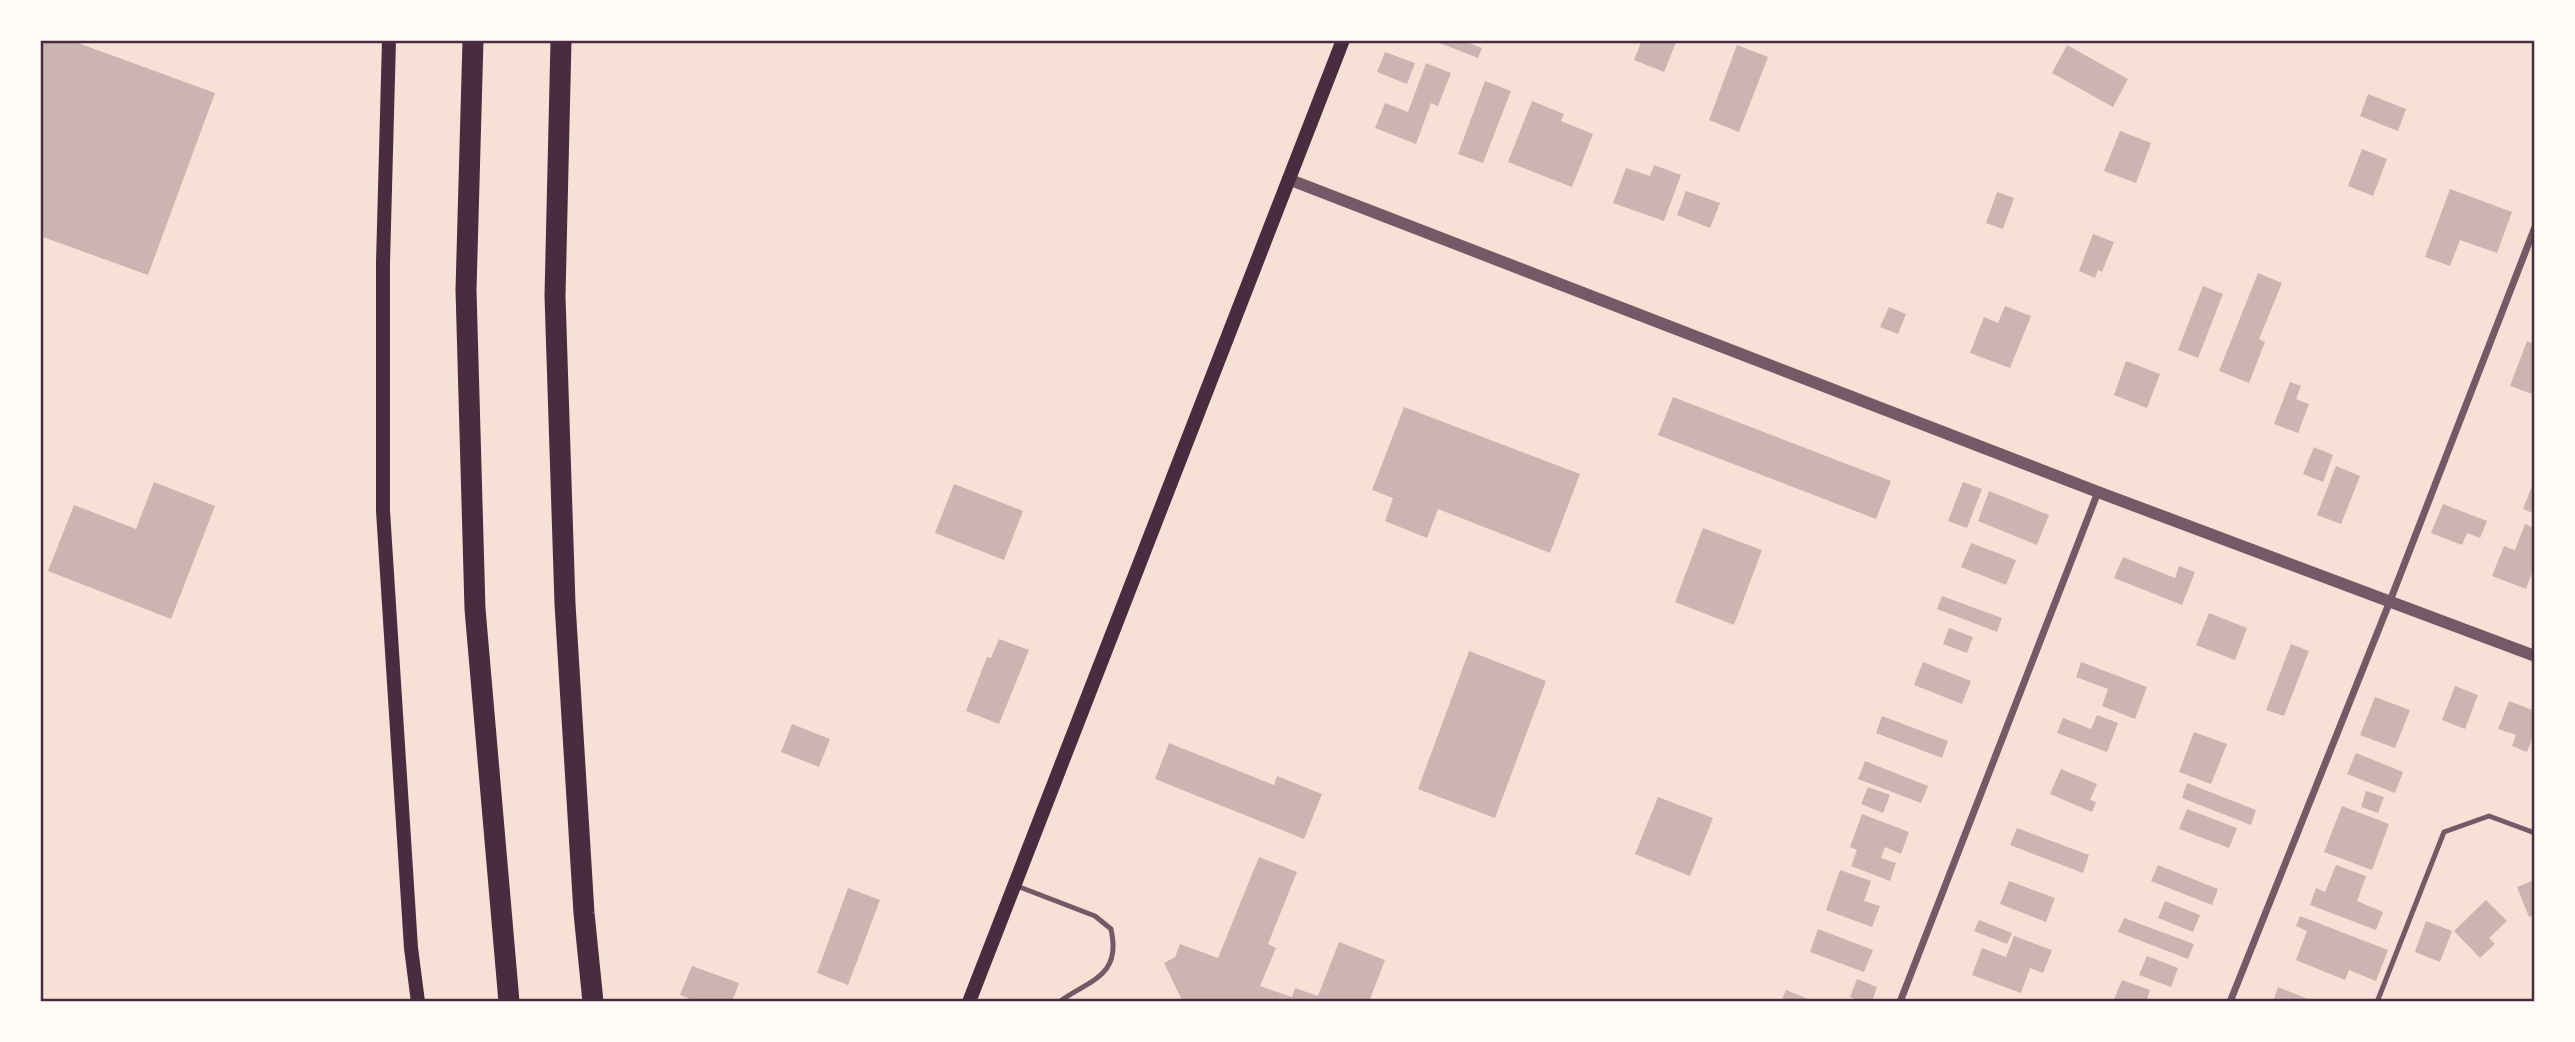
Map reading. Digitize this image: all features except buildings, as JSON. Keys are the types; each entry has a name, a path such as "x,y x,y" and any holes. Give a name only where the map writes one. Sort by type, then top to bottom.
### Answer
{"highway":[{"path":"473,40 466,290 475,609 509,1002"},
{"path":"562,40 555,296 565,604 584,913 593,1002"}],"main road":[{"path":"389,40 383,263 383,511 411,948 418,1002"},
{"path":"969,1002 1343,40"}],"street":[{"path":"1289,179 2098,492 2535,656"},
{"path":"2230,1002 2535,227"},
{"path":"1900,1002 2098,492"}],"lane":[{"path":"2377,1002 2444,832 2489,816 2535,833"},
{"path":"1014,885 1095,916 1111,929 1115,945 1111,960 1099,978 1059,1002"}]}
